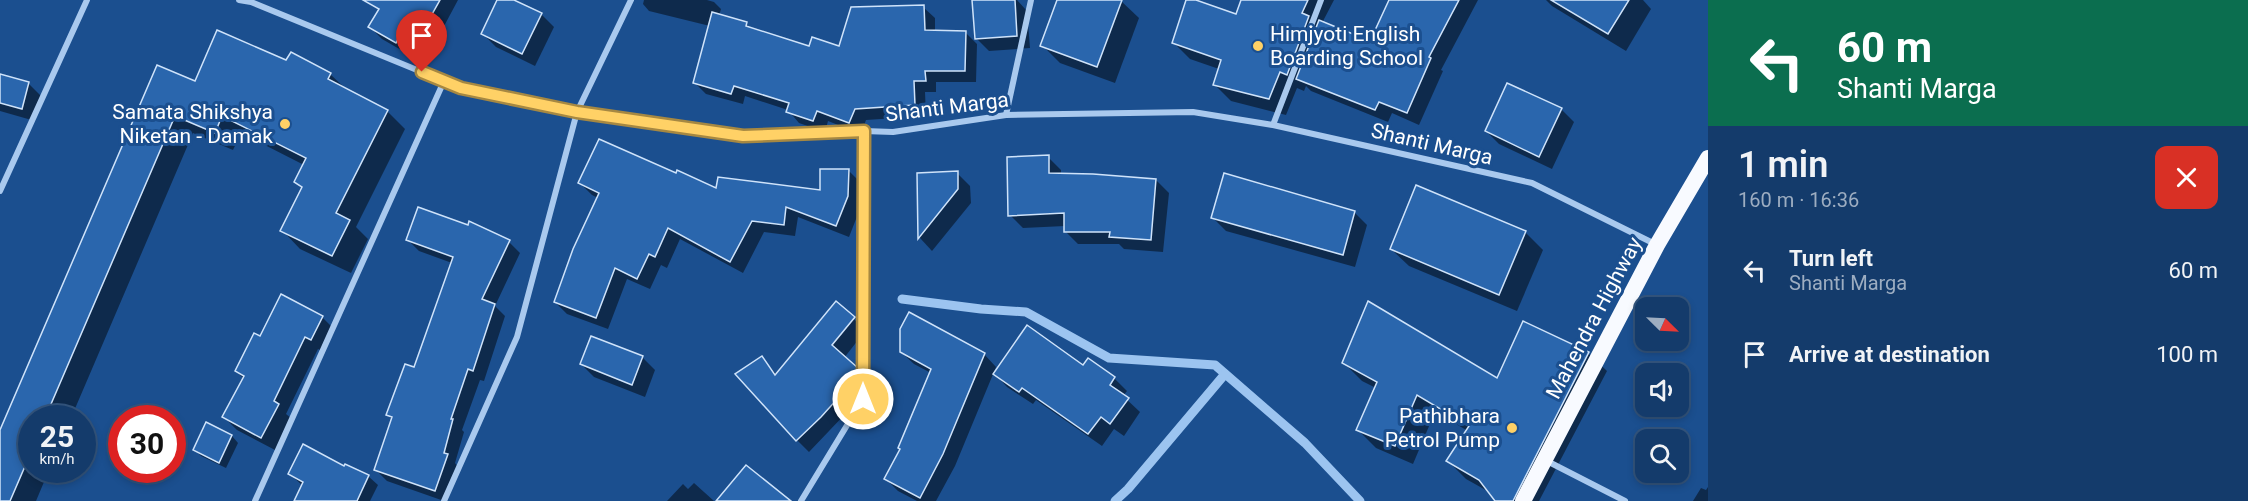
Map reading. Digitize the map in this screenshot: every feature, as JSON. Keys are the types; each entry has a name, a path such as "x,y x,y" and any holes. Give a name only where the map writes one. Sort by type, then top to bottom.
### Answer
{"highway":[{"name":"Mahendra Highway","path":"1523,501 1657,245 1708,158"}],"street":[{"path":"0,191 87,0"},
{"name":"Shanti Marga","path":"239,0 251,2 461,88 577,112 743,136 893,132 1006,115 1193,112 1273,125 1532,183 1657,245"},
{"path":"444,501 518,337 577,112 631,0"},
{"path":"1006,115 1031,0"},
{"path":"1273,125 1321,0"},
{"path":"255,501 444,81"},
{"path":"801,501 863,399 864,131"},
{"path":"1545,460 1625,501"}],"building":[{"path":"363,0 440,0 422,32 406,24 396,43 368,27 379,9"},
{"path":"497,0 514,0 542,13 522,54 481,34"},
{"path":"972,0 1015,0 1017,36 975,39"},
{"path":"1057,0 1122,0 1097,67 1040,46"},
{"name":"Himjyoti English Boarding School","path":"1186,0 1196,0 1236,14 1241,0 1308,0 1302,13 1309,16 1287,75 1280,72 1269,99 1213,85 1221,60 1172,43"},
{"path":"1389,0 1459,0 1429,57 1431,58 1407,113 1379,102 1375,110 1296,79 1319,20 1370,41"},
{"path":"1551,0 1629,0 1608,34"},
{"path":"924,5 925,30 966,31 965,71 925,71 926,81 914,81 915,105 855,109 849,123 817,111 813,121 786,112 789,103 734,86 731,94 693,83 712,12 747,22 746,26 809,46 812,37 839,46 851,7"},
{"path":"217,30 286,60 291,52 331,73 328,79 388,110 336,213 350,220 332,256 280,231 302,187 294,182 306,158 222,116 215,133 175,116 51,405 18,405 18,482 10,501 0,501 0,430 157,65 195,81"},
{"path":"0,74 29,82 22,109 0,103"},
{"path":"1507,83 1562,108 1539,157 1485,131"},
{"path":"599,139 716,188 718,177 820,190 820,169 849,169 848,196 836,226 786,207 784,225 752,221 730,262 668,228 655,257 649,254 637,279 615,268 596,318 554,302 573,249 599,193 578,183"},
{"path":"1049,155 1049,173 1156,179 1151,240 1109,237 1110,232 1064,232 1064,213 1008,216 1007,157"},
{"path":"958,171 958,189 918,239 917,173"},
{"path":"1224,173 1355,211 1343,255 1211,218"},
{"path":"1416,185 1526,231 1499,295 1390,249"},
{"path":"418,207 468,225 469,221 510,240 482,299 495,304 473,371 468,369 451,419 453,419 444,453 448,454 435,491 374,470 392,417 386,415 405,364 414,367 453,257 406,240"},
{"path":"281,294 323,316 311,340 305,337 274,401 279,404 261,438 222,417 244,376 235,371 254,333 260,336"},
{"path":"836,301 855,317 832,345 858,368 858,376 796,441 735,374 762,356 775,375"},
{"path":"1368,301 1497,378 1523,321 1589,352 1513,501 1495,501 1479,480 1446,461 1469,426 1417,395 1395,446 1356,430 1377,382 1342,363"},
{"path":"909,312 985,353 943,454 920,498 884,479 900,449 898,448 931,369 900,352 900,329"},
{"path":"1027,325 1083,365 1088,358 1115,377 1110,385 1129,398 1110,424 1101,417 1088,434 1022,388 1019,392 993,374"},
{"path":"591,336 643,356 632,385 580,364"},
{"path":"206,422 232,435 219,463 193,450"},
{"path":"303,444 344,466 345,464 369,475 357,501 294,501 303,482 288,474"},
{"path":"746,465 791,501 716,501"}],"waterway":[{"path":"902,299 1026,312 1109,358 1215,365 1305,443 1360,501"},
{"path":"1115,501 1128,489 1225,374"}],"place":[{"name":"Himjyoti English Boarding School","path":"1258,46"},
{"name":"Samata Shikshya Niketan - Damak","path":"285,124"},
{"name":"Pathibhara Petrol Pump","path":"1512,428"}],"route":[{"path":"422,72 461,88 577,112 743,136 864,131 863,399"}]}
